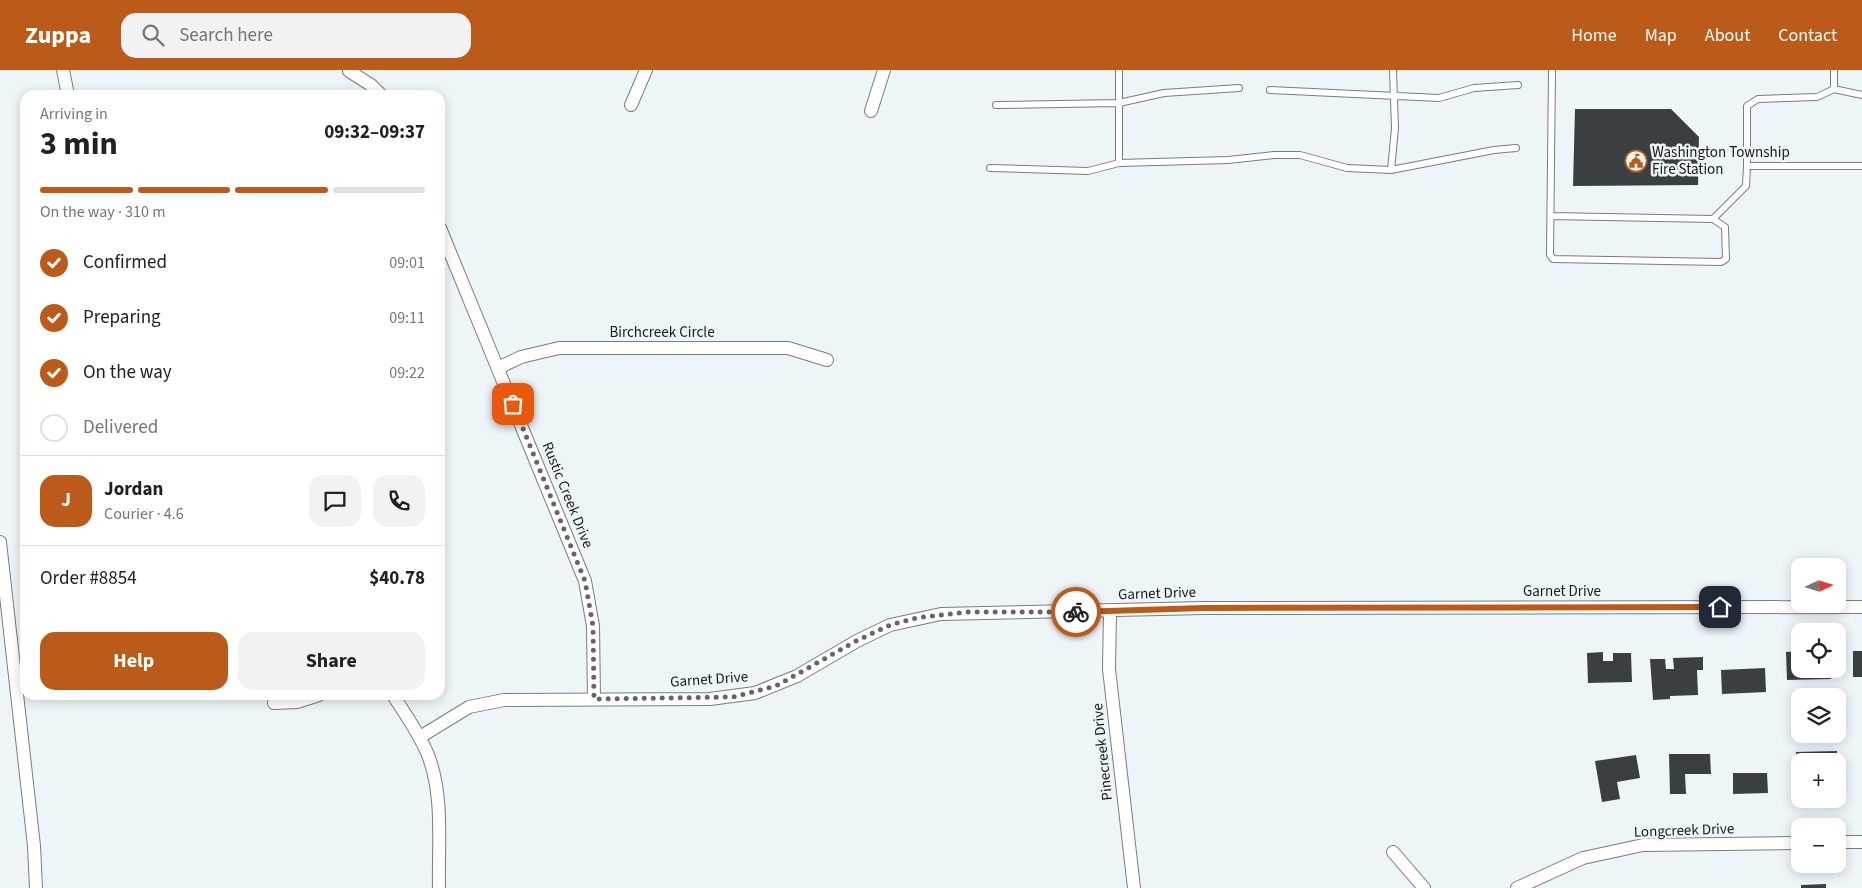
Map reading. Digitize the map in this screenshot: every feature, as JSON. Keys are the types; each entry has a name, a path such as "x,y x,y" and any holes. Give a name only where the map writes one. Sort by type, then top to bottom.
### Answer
{"street":[{"path":"63,70 67,90"},
{"path":"631,105 646,70"},
{"path":"871,111 884,70"},
{"path":"349,71 376,90"},
{"name":"Rustic Creek Drive","path":"445,240 585,581 593,626 594,699"},
{"name":"Birchcreek Circle","path":"498,368 521,357 559,348 788,348 827,360"},
{"path":"0,548 34,846 36,888"},
{"name":"Garnet Drive","path":"420,737 453,715 487,702 504,700 710,699 755,693 797,676 856,641 890,625 941,614 1204,608 1862,607"},
{"name":"Pinecreek Drive","path":"1110,611 1109,669 1134,888"},
{"path":"274,703 303,700"},
{"path":"396,700 420,737 434,776 438,796 439,888"},
{"path":"1846,842 1862,842"},
{"name":"Longcreek Drive","path":"1517,888 1583,858 1643,845 1791,843"},
{"path":"1393,852 1424,888"}],"lane":[{"path":"1119,70 1119,162"},
{"path":"1391,170 1395,128 1392,70"},
{"path":"1551,216 1713,218 1725,228 1726,259 1721,262 1553,259 1550,255 1552,70"},
{"path":"1834,70 1834,88"},
{"path":"1270,90 1439,98 1474,88 1518,85"},
{"path":"996,105 1119,103 1164,93 1239,88"},
{"path":"1713,218 1746,186 1747,106 1758,99 1817,97 1834,88 1862,95"},
{"path":"990,168 1088,171 1119,162 1228,160 1274,154 1300,154 1347,168 1391,170 1494,150 1516,148"},
{"path":"1746,166 1862,166"}],"building":[{"name":"Washington Township Fire Station","path":"1575,109 1671,109 1699,137 1698,185 1573,186"},
{"path":"1853,651 1862,651 1862,677 1853,677"},
{"path":"1603,652 1603,661 1613,661 1613,653 1631,653 1632,682 1588,683 1587,653"},
{"path":"1786,652 1791,652 1791,678 1831,679 1787,680"},
{"path":"1703,657 1703,670 1697,670 1698,695 1670,696 1670,699 1653,700 1650,659 1665,659 1666,669 1674,669 1673,658"},
{"path":"1765,668 1766,692 1722,694 1721,670"},
{"path":"1837,751 1837,753 1796,753"},
{"path":"1669,754 1710,754 1711,774 1685,774 1686,794 1670,794"},
{"path":"1636,755 1640,778 1617,782 1620,799 1602,802 1595,761"},
{"path":"1733,773 1767,773 1768,793 1733,794"},
{"path":"1826,884 1826,888 1801,888 1801,885"}],"way so far":[{"path":"513,404 585,581 593,626 594,699 710,699 733,697 755,693 776,686 797,676 856,641 890,625 916,618 967,612 1076,612"}],"place":[{"name":"Washington Township Fire Station","path":"1636,161"}],"route":[{"path":"1076,612 1204,608 1720,607"}]}
